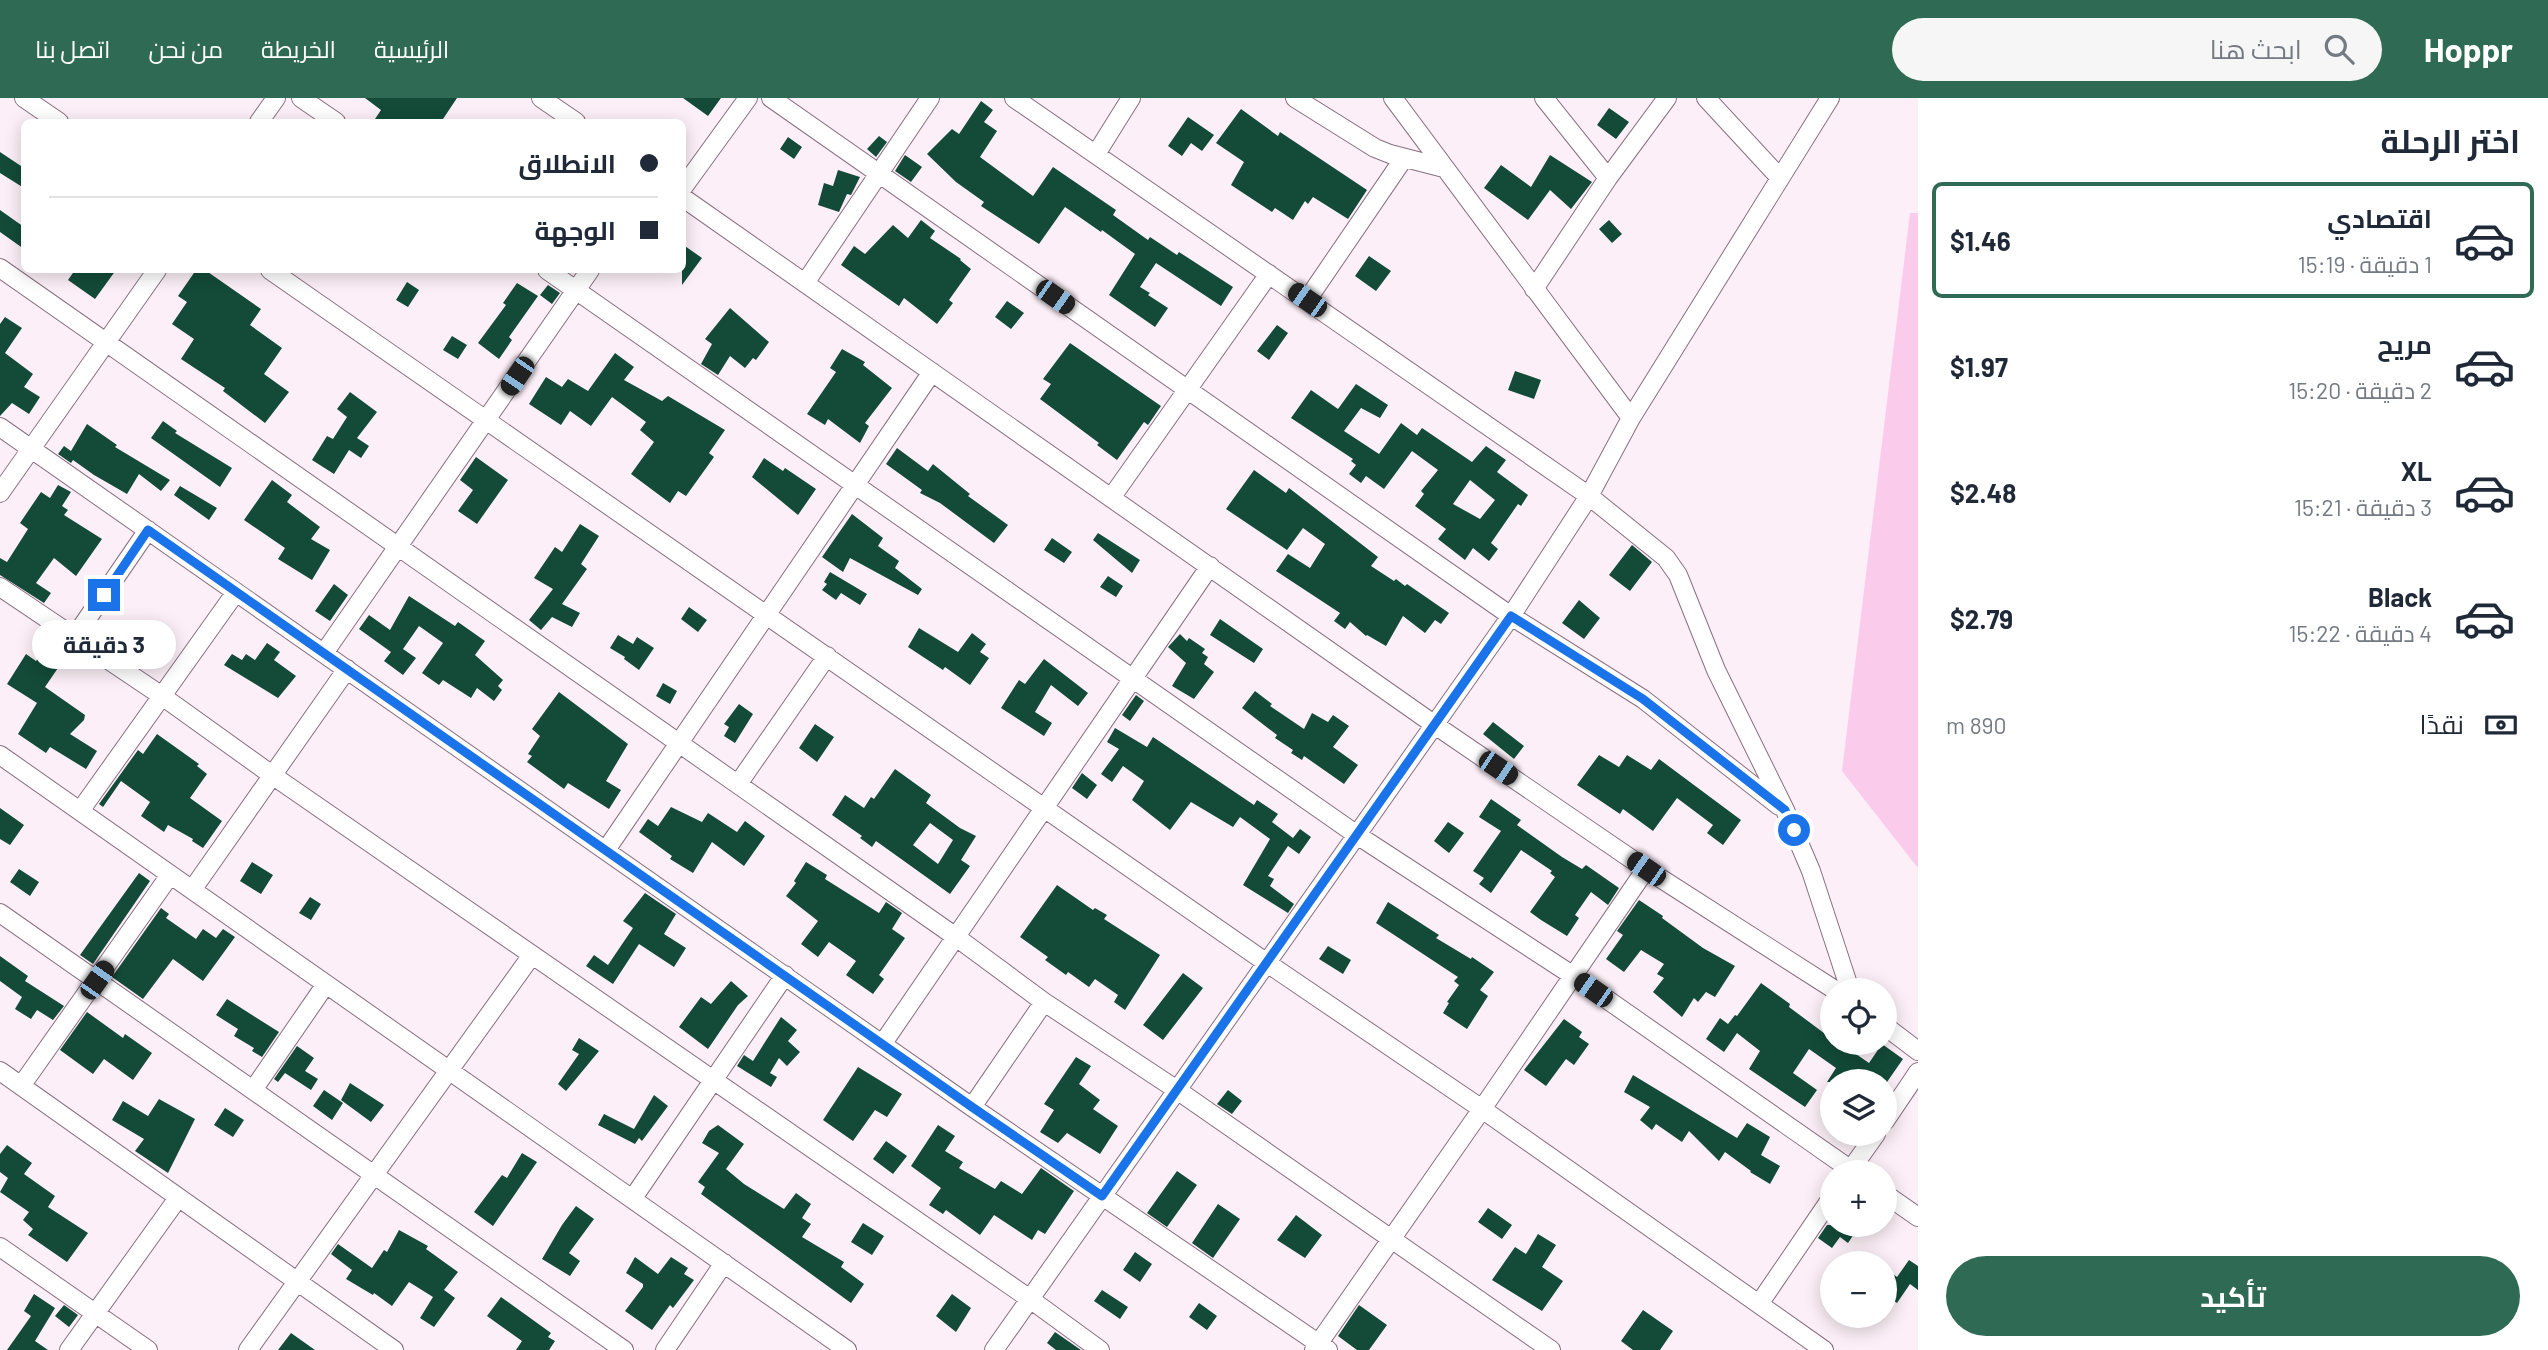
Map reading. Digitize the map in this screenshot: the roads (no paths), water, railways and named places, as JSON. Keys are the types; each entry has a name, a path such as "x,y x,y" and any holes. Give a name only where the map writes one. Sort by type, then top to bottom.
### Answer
{"street":[{"path":"24,98 55,119"},
{"path":"261,119 276,98"},
{"path":"301,98 332,119"},
{"path":"541,98 570,111"},
{"path":"686,183 748,98"},
{"path":"771,98 1511,616 1643,699 1785,810"},
{"path":"805,283 930,98"},
{"path":"1014,98 1589,496 1673,566 1716,670 1785,810 1811,871 1846,978"},
{"path":"1096,154 1131,98"},
{"path":"1295,98 1375,148 1444,168"},
{"path":"1393,98 1631,418"},
{"path":"1544,98 1608,178"},
{"path":"1534,289 1608,178 1667,98"},
{"path":"1706,98 1779,177"},
{"path":"994,1350 1511,616 1589,496 1631,418 1830,98"},
{"path":"1307,300 1404,158"},
{"path":"686,200 1435,725 1646,869 1820,980"},
{"path":"0,268 956,937 1044,1002 1177,1090 1552,1350"},
{"path":"0,494 155,273"},
{"path":"274,273 1267,963 1482,1109 1824,1350"},
{"path":"551,273 1357,835 1572,975 1834,1160"},
{"path":"324,653 588,273"},
{"path":"1111,498 1269,274"},
{"path":"607,850 932,372"},
{"path":"0,427 1320,1348 1390,1240 1646,869"},
{"path":"74,638 148,530"},
{"path":"883,1044 1210,566"},
{"path":"0,587 162,696 1100,1350"},
{"path":"80,811 236,592"},
{"path":"738,784 827,656"},
{"path":"192,891 347,669"},
{"path":"0,755 847,1350"},
{"path":"21,1086 170,875"},
{"path":"0,913 624,1350"},
{"path":"248,1350 531,955"},
{"path":"633,1198 785,975"},
{"path":"253,1090 326,984"},
{"path":"972,1107 1044,1002"},
{"path":"1897,1035 1918,1051"},
{"path":"0,1070 394,1350"},
{"path":"1897,1103 1918,1072"},
{"path":"69,1350 178,1198"},
{"path":"1897,1202 1918,1217"},
{"path":"1759,1304 1820,1215"},
{"path":"0,1247 148,1350"},
{"path":"665,1350 724,1263"}]}
